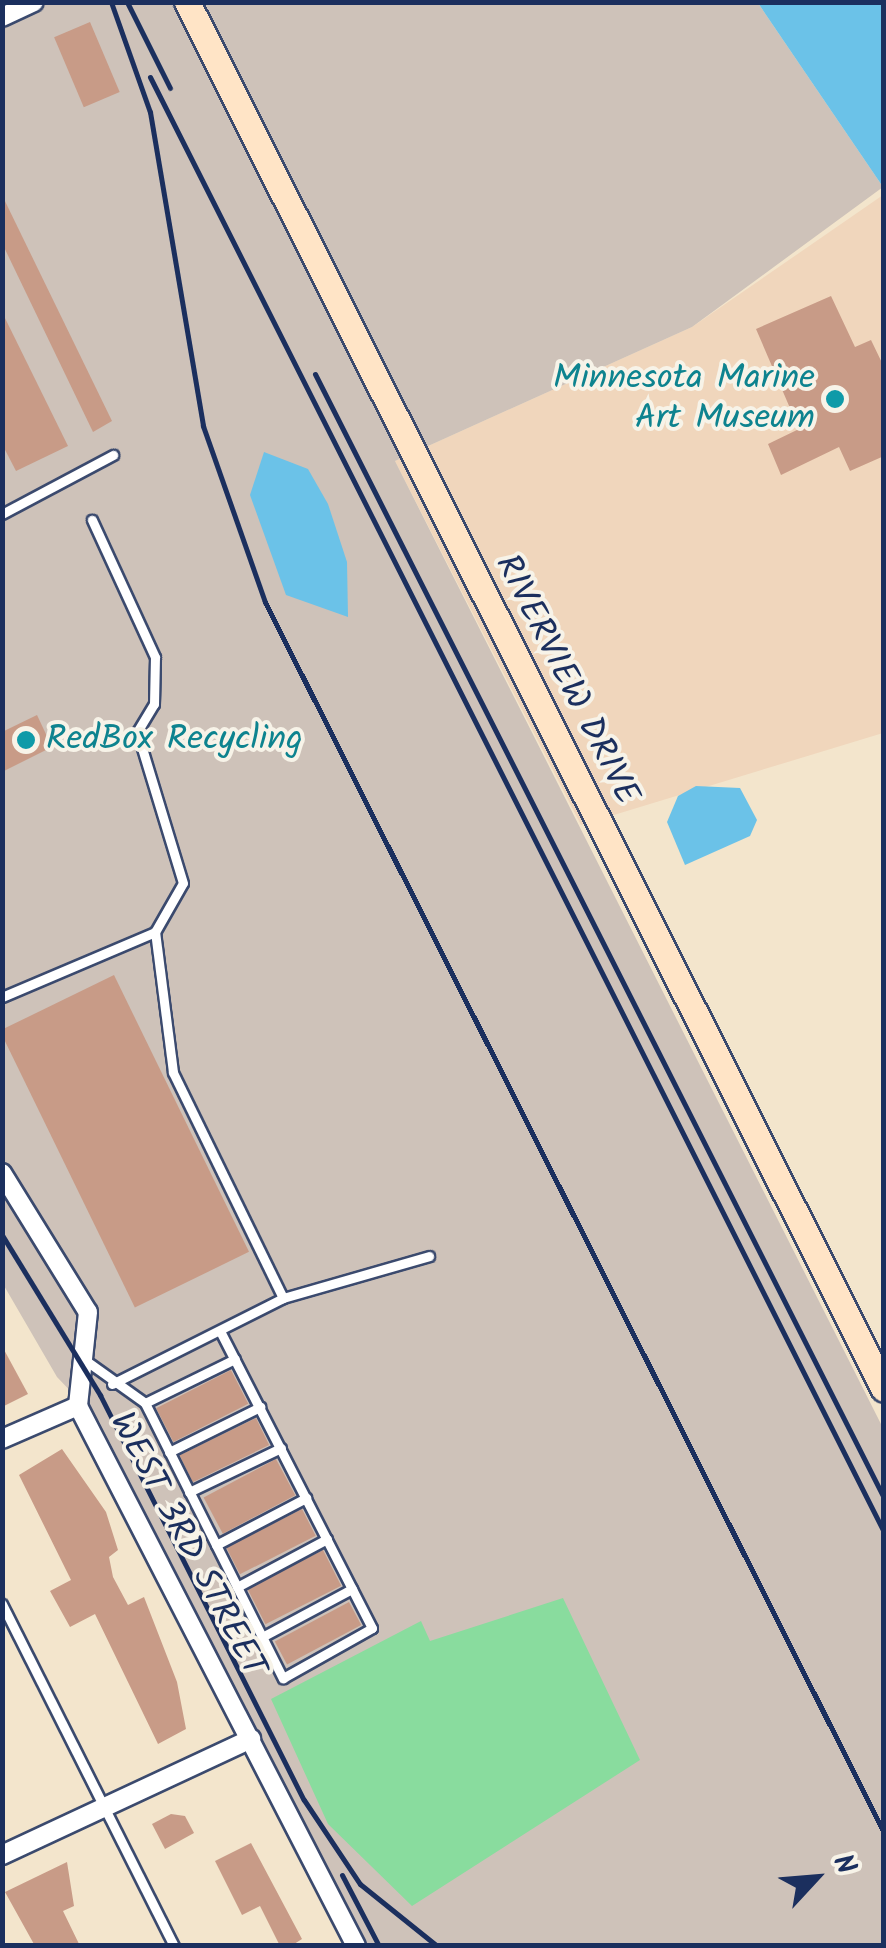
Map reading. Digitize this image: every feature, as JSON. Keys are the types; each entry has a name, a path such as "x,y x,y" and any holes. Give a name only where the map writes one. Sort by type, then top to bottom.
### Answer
{"street":[{"path":"2,18 34,2"},
{"name":"RIVERVIEW DRIVE","path":"186,2 884,1390"},
{"name":"WEST 3RD STREET","path":"2,1173 88,1312 78,1406 356,1946"},
{"path":"2,1439 78,1406"},
{"path":"2,1855 252,1739"}],"lane":[{"path":"2,514 113,454"},
{"path":"2,997 155,932 184,884 137,732 154,704 155,657 92,520"},
{"path":"155,932 173,1072 283,1298"},
{"path":"112,1384 283,1298 429,1256"},
{"path":"85,1360 112,1384 145,1403 283,1678 372,1628 220,1332"},
{"path":"145,1403 236,1359"},
{"path":"170,1452 260,1406"},
{"path":"190,1492 281,1448"},
{"path":"216,1545 306,1498"},
{"path":"237,1587 327,1539"},
{"path":"262,1638 352,1589"},
{"path":"2,1604 174,1946"}],"shaded area":[{"path":"3,3 758,3 883,187 692,327 395,461 883,1428 883,1945 364,1945 99,1421 57,1377 3,1284"},
{"name":"Minnesota Marine Art Museum","path":"883,195 883,733 581,825 395,461 692,327"}],"green space":[{"path":"563,1598 640,1760 412,1906 328,1824 271,1699 421,1621 430,1641"}],"water":[{"path":"758,3 883,3 883,187"},
{"path":"264,452 308,469 328,504 347,562 348,617 286,595 250,495"},
{"path":"696,786 740,788 757,820 750,836 685,865 667,822 678,796"}],"building":[{"path":"90,22 120,92 84,107 54,37"},
{"path":"2,195 112,421 93,432 2,243"},
{"name":"Minnesota Marine Art Museum","path":"831,296 855,347 871,340 884,367 884,456 850,471 839,447 781,475 768,444 799,429 756,329"},
{"path":"2,312 68,446 16,471 2,444"},
{"name":"RedBox Recycling","path":"37,715 52,747 2,772 2,732"},
{"path":"114,975 249,1252 135,1308 2,1035 2,1030"},
{"path":"2,1346 28,1394 2,1407"},
{"path":"231,1370 248,1404 173,1442 156,1408"},
{"path":"256,1418 269,1445 193,1482 180,1455"},
{"path":"62,1449 106,1512 118,1550 109,1557 113,1577 128,1605 144,1597 177,1682 186,1729 158,1744 95,1614 70,1627 50,1591 71,1580 19,1475"},
{"path":"276,1459 295,1495 223,1534 204,1497"},
{"path":"302,1509 316,1536 240,1574 226,1548"},
{"path":"323,1550 341,1586 265,1624 247,1589"},
{"path":"349,1602 361,1625 287,1664 275,1641"},
{"path":"171,1814 185,1816 194,1833 165,1849 152,1824"},
{"path":"251,1843 302,1939 291,1946 280,1946 260,1906 242,1915 215,1861"},
{"path":"67,1862 74,1906 63,1911 80,1946 35,1946 5,1892"}],"railway":[{"path":"111,2 150,112 203,426 265,602 884,1833"},
{"path":"127,2 170,88"},
{"path":"150,77 884,1532"},
{"path":"315,374 884,1498"},
{"path":"2,1235 100,1395 304,1800 360,1884 437,1946"},
{"path":"342,1875 379,1946"}],"place":[{"name":"Minnesota Marine Art Museum","path":"835,399"},
{"name":"RedBox Recycling","path":"26,740"}]}
